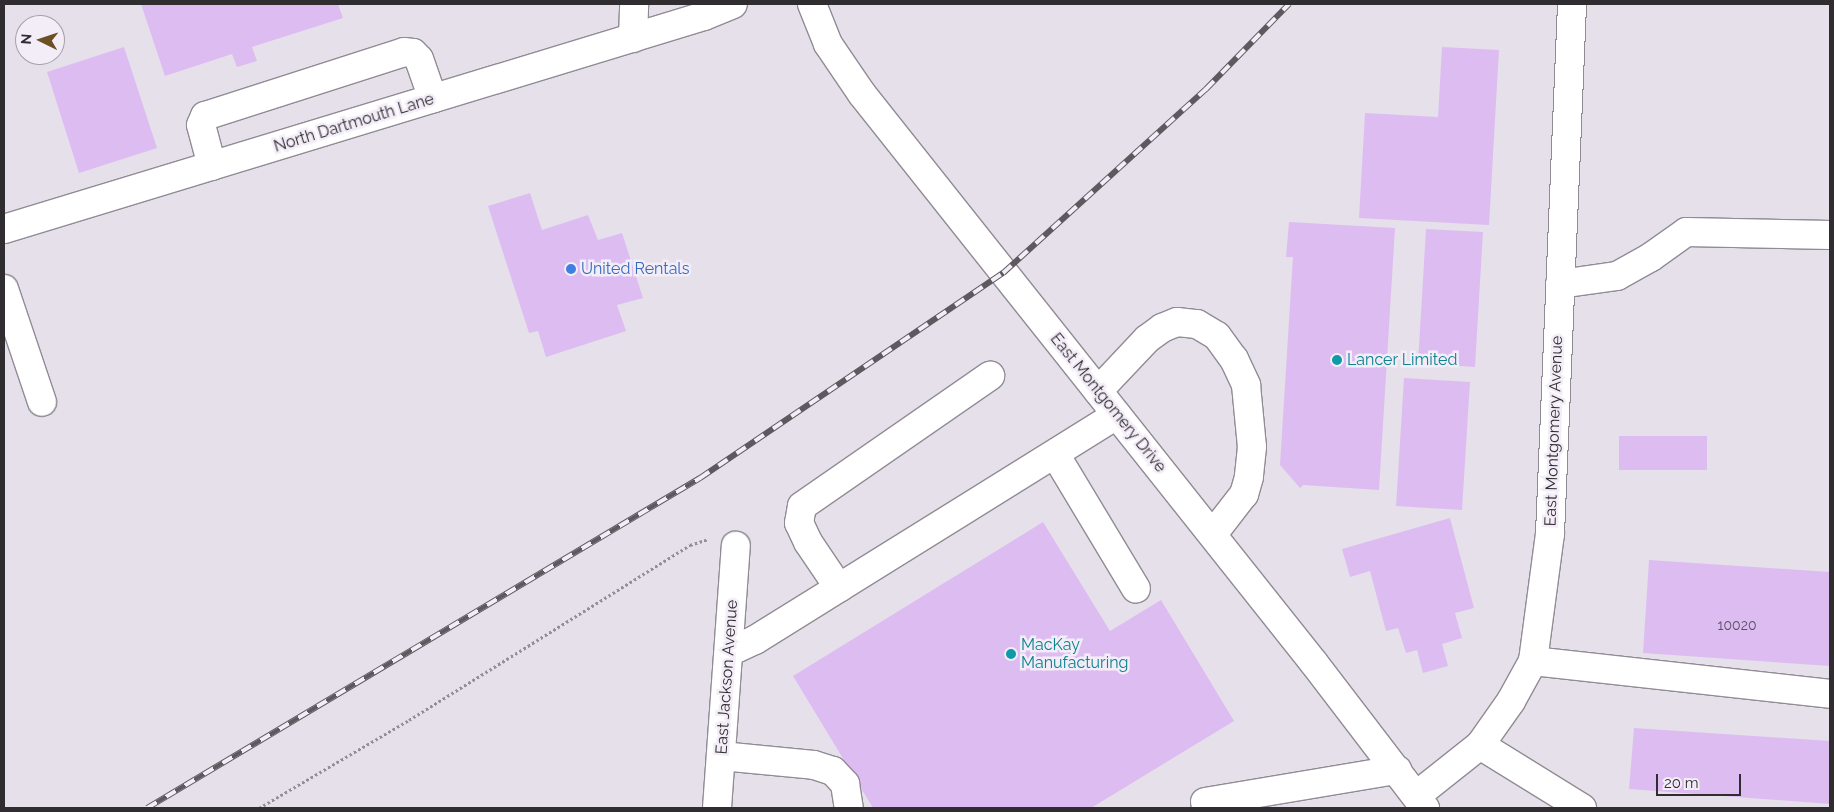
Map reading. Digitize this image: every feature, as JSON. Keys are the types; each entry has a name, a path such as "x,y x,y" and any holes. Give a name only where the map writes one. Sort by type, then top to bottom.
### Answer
{"street":[{"path":"633,38 634,4"},
{"name":"North Dartmouth Lane","path":"4,229 633,38 704,16 733,4"},
{"name":"East Montgomery Drive","path":"812,4 828,44 862,94 1213,534 1421,802"},
{"name":"East Montgomery Avenue","path":"1421,802 1480,745 1511,701 1533,661 1550,534 1572,4"},
{"path":"212,166 201,125 205,116 404,52 413,53 419,59 433,99"},
{"path":"1560,284 1617,276 1651,258 1686,232 1830,235"},
{"path":"4,289 42,402"},
{"path":"1098,391 1147,339 1162,328 1177,322 1197,324 1217,336 1234,359 1246,385 1252,447 1249,477 1244,494 1213,534"},
{"path":"839,588 808,542 799,523 802,506 990,376"},
{"path":"728,652 755,640 1117,415"},
{"path":"1055,454 1136,589"},
{"name":"East Jackson Avenue","path":"717,808 736,546"},
{"path":"1533,661 1830,694"},
{"path":"1480,745 1582,808"},
{"path":"721,756 814,765 833,771 845,784 849,808"},
{"path":"1205,802 1397,770"}],"path":[{"path":"259,808 409,720 690,545 716,537 736,546"}],"building":[{"path":"141,4 338,4 343,18 252,47 257,61 237,67 232,54 165,76"},
{"path":"124,47 157,148 79,173 47,72"},
{"path":"1442,47 1499,50 1489,225 1359,218 1365,113 1438,117"},
{"name":"United Rentals","path":"530,193 542,230 588,215 598,240 622,233 643,298 617,305 626,331 546,357 538,331 529,333 488,206"},
{"name":"Lancer Limited","path":"1289,222 1395,228 1379,490 1303,485 1300,488 1280,465 1293,257 1286,257"},
{"path":"1426,229 1483,232 1475,367 1418,363"},
{"path":"1404,378 1470,382 1462,510 1396,506"},
{"path":"1619,436 1707,436 1707,470 1619,470"},
{"path":"1450,518 1474,608 1455,613 1462,638 1442,644 1448,666 1423,673 1417,650 1406,653 1398,628 1386,631 1370,571 1350,577 1342,549"},
{"name":"MacKay Manufacturing","path":"1043,522 1110,631 1161,600 1234,721 1091,808 873,808 793,676"},
{"path":"1649,560 1830,572 1830,666 1643,653"},
{"path":"1634,728 1830,741 1830,804 1629,789"}],"railway":[{"path":"147,808 700,478 1003,273 1206,89 1289,4"}],"place":[{"name":"United Rentals","path":"571,269"},
{"name":"Lancer Limited","path":"1337,360"},
{"name":"MacKay Manufacturing","path":"1011,654"}]}
